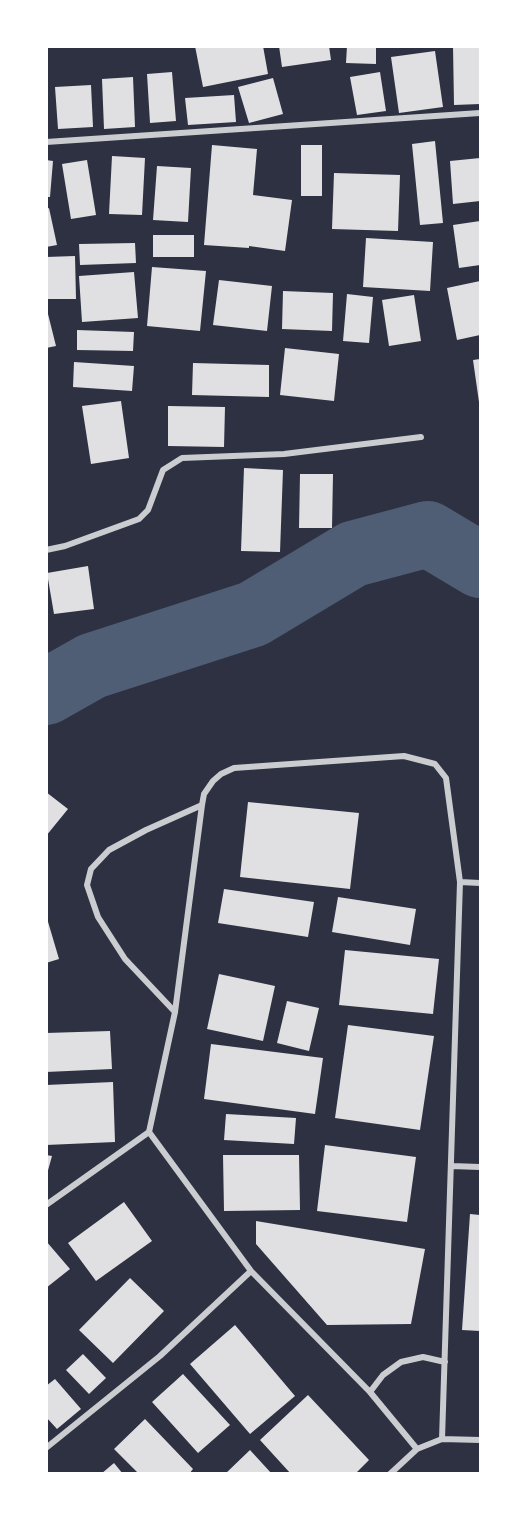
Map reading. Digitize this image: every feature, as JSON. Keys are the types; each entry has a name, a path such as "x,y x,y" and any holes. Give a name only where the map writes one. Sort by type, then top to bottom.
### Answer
{"street":[{"path":"46,142 480,113"},
{"path":"46,550 65,546 139,519 148,510 163,470 182,458 284,454 421,437"},
{"path":"46,1205 149,1132 175,1012 204,794 213,781 234,768 404,756 435,764 446,778 460,882 442,1439"},
{"path":"175,1012 125,959 98,917 87,885 91,869 109,850 202,805"},
{"path":"460,882 480,883"},
{"path":"149,1132 251,1271 370,1392 417,1449"},
{"path":"451,1166 480,1167"},
{"path":"46,1448 160,1356 251,1271"},
{"path":"370,1392 383,1375 401,1362 423,1357 445,1362"},
{"path":"390,1473 417,1449 442,1439 480,1440"}],"building":[{"path":"195,46 263,46 268,74 203,87"},
{"path":"279,46 329,46 331,60 282,67"},
{"path":"347,46 376,46 376,64 346,63"},
{"path":"453,46 480,46 480,104 454,105"},
{"path":"435,51 443,107 399,113 391,57"},
{"path":"172,72 176,121 150,123 147,74"},
{"path":"380,72 386,111 357,115 350,77"},
{"path":"133,77 135,127 104,129 102,79"},
{"path":"273,78 283,114 249,123 238,87"},
{"path":"91,85 93,127 58,129 55,87"},
{"path":"234,95 236,122 188,125 185,98"},
{"path":"435,141 443,223 420,225 412,144"},
{"path":"212,145 257,149 253,195 292,200 285,251 249,246 249,248 204,245"},
{"path":"301,145 322,145 322,196 301,196"},
{"path":"112,156 145,158 142,215 109,214"},
{"path":"480,158 480,201 453,204 450,161"},
{"path":"46,160 53,161 50,197 46,197"},
{"path":"87,160 96,215 71,219 62,164"},
{"path":"157,166 191,168 188,222 153,220"},
{"path":"334,173 400,175 398,231 332,229"},
{"path":"49,208 57,245 46,247 46,209"},
{"path":"480,221 480,265 459,268 453,225"},
{"path":"153,235 194,235 194,257 153,257"},
{"path":"366,238 433,242 430,291 363,287"},
{"path":"135,243 136,263 80,265 79,244"},
{"path":"75,256 76,299 46,299 46,257"},
{"path":"152,267 206,271 200,331 147,326"},
{"path":"134,272 138,318 82,322 79,276"},
{"path":"219,280 272,286 267,331 213,325"},
{"path":"480,281 480,335 457,340 447,288"},
{"path":"283,291 333,293 332,331 282,329"},
{"path":"347,294 373,297 369,343 343,341"},
{"path":"414,295 421,341 389,346 382,300"},
{"path":"46,314 48,314 56,346 46,348"},
{"path":"77,330 134,332 133,351 77,350"},
{"path":"285,348 339,354 334,401 280,395"},
{"path":"480,359 480,402 479,402 473,360"},
{"path":"74,362 134,366 132,391 73,387"},
{"path":"193,363 269,365 269,397 192,395"},
{"path":"121,401 129,458 91,464 82,406"},
{"path":"168,406 225,407 224,447 168,446"},
{"path":"244,468 283,470 280,552 241,551"},
{"path":"300,474 333,474 332,528 299,528"},
{"path":"88,566 94,609 54,614 47,573"},
{"path":"46,792 68,809 46,836"},
{"path":"248,802 359,813 350,889 240,877"},
{"path":"224,889 314,902 308,937 218,923"},
{"path":"338,897 416,909 410,945 332,932"},
{"path":"46,915 59,959 46,963"},
{"path":"345,950 439,959 433,1014 339,1005"},
{"path":"219,974 275,986 263,1041 207,1029"},
{"path":"287,1001 319,1008 309,1051 277,1043"},
{"path":"348,1025 434,1036 420,1130 335,1118"},
{"path":"110,1031 112,1069 46,1072 46,1033"},
{"path":"211,1044 323,1058 315,1114 204,1099"},
{"path":"113,1082 115,1142 46,1145 46,1085"},
{"path":"226,1114 296,1118 294,1144 224,1140"},
{"path":"325,1145 416,1157 407,1222 317,1211"},
{"path":"46,1155 52,1156 47,1174 46,1173"},
{"path":"223,1155 299,1155 300,1210 224,1211"},
{"path":"124,1202 152,1241 96,1281 68,1243"},
{"path":"470,1214 480,1215 480,1331 462,1330"},
{"path":"256,1221 425,1249 411,1324 327,1325 256,1244"},
{"path":"46,1241 70,1269 46,1288"},
{"path":"130,1278 164,1311 113,1363 79,1330"},
{"path":"235,1325 295,1396 250,1434 190,1364"},
{"path":"83,1354 106,1378 89,1394 66,1370"},
{"path":"183,1374 230,1425 198,1453 152,1402"},
{"path":"55,1379 81,1409 57,1429 46,1417 46,1386"},
{"path":"308,1395 369,1460 355,1474 291,1474 260,1440"},
{"path":"145,1419 193,1469 189,1474 139,1474 114,1449"},
{"path":"250,1450 272,1474 225,1474"},
{"path":"114,1463 123,1474 101,1474"}],"waterway":[{"path":"46,692 92,666 253,614 353,554 428,534 480,565"}]}
